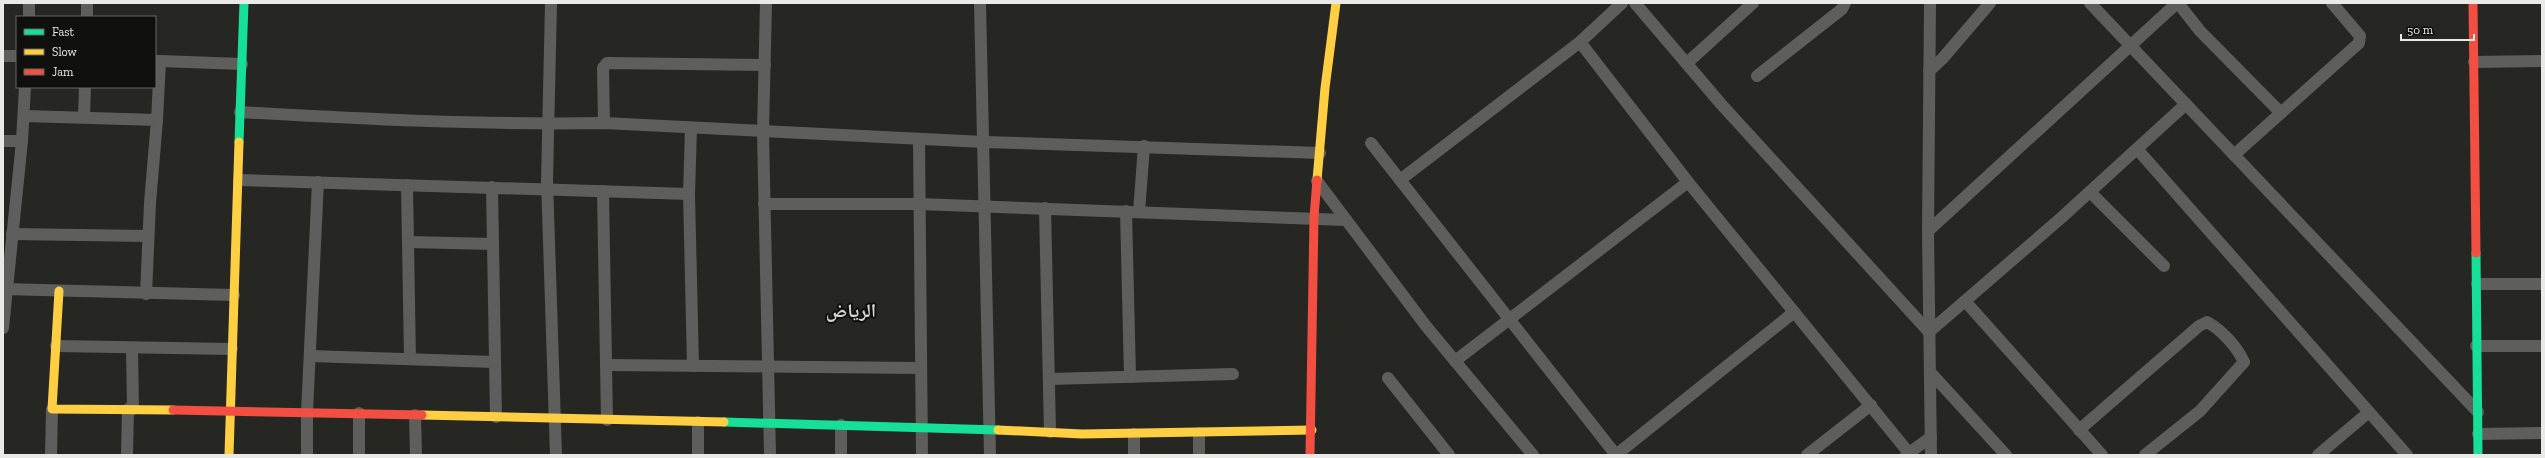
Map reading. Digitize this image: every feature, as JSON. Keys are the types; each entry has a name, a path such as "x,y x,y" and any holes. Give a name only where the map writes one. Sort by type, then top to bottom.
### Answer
{"street":[{"path":"29,16 30,3"},
{"path":"86,16 87,3"},
{"path":"229,455 244,3"},
{"path":"551,3 548,189 556,455"},
{"path":"766,3 763,132 768,423 770,455"},
{"path":"980,3 990,455"},
{"path":"1310,455 1312,430 1314,217 1316,182 1336,3"},
{"path":"1400,180 1580,42 1622,3"},
{"path":"1635,3 1687,63 1929,332"},
{"path":"1687,63 1753,3"},
{"path":"1757,76 1842,9 1845,3"},
{"path":"1930,3 1928,231 1931,455"},
{"path":"1929,71 1943,58 1990,3"},
{"path":"2090,3 2478,412"},
{"path":"1928,231 2178,3 2200,31 2281,113"},
{"path":"2234,155 2359,43 2360,36 2332,3"},
{"path":"2473,3 2478,455"},
{"path":"1580,42 1688,182 1793,313 1870,405 1908,454 1931,437"},
{"path":"3,56 16,56"},
{"path":"146,294 148,236 157,120 157,61 242,64"},
{"path":"2474,62 2542,61"},
{"path":"604,123 603,68 607,63 764,65"},
{"path":"3,328 4,289 22,141 25,88"},
{"path":"84,117 85,88"},
{"path":"1929,332 2090,192 2186,104"},
{"path":"240,112 346,118 548,124 604,123 984,142 1144,146 1320,153"},
{"path":"24,116 157,120"},
{"path":"691,128 689,194 693,366"},
{"path":"919,139 922,455"},
{"path":"3,141 22,141"},
{"path":"1371,143 1616,455 1793,313"},
{"path":"1139,212 1144,146"},
{"path":"2137,149 2407,455"},
{"path":"239,180 407,184 689,194"},
{"path":"307,455 307,412 318,182"},
{"path":"1316,182 1455,361 1533,455"},
{"path":"1455,361 1688,182"},
{"path":"407,184 410,359"},
{"path":"492,187 496,417"},
{"path":"603,191 607,420"},
{"path":"2090,192 2164,266"},
{"path":"764,204 919,204 1314,217 1346,220"},
{"path":"1045,208 1050,432"},
{"path":"1126,211 1130,377"},
{"path":"9,240 148,236"},
{"path":"408,242 493,244"},
{"path":"2477,284 2542,284"},
{"path":"4,289 146,294 234,295"},
{"path":"51,455 52,409 59,291"},
{"path":"1965,301 2102,455"},
{"path":"2080,430 2199,326 2207,322 2216,327 2239,351 2244,362 2200,411 2145,455"},
{"path":"56,346 232,349"},
{"path":"2476,346 2542,346"},
{"path":"127,455 131,409 132,348"},
{"path":"310,356 495,362"},
{"path":"606,365 920,368"},
{"path":"1930,372 2006,455"},
{"path":"1049,379 1233,374"},
{"path":"1388,378 1449,455"},
{"path":"1807,455 1870,405"},
{"path":"52,409 231,410 921,427 1134,434 1312,430"},
{"path":"2321,454 2369,412"},
{"path":"359,414 359,455"},
{"path":"415,415 416,455"},
{"path":"698,422 698,455"},
{"path":"841,425 841,455"},
{"path":"1199,433 1199,455"},
{"path":"2478,434 2542,433"},
{"path":"1134,434 1134,455"}],"traffic: fast":[{"path":"239,142 244,3"},
{"path":"2476,253 2478,455"},
{"path":"724,422 998,430"}],"traffic: slow":[{"path":"1317,180 1325,88 1336,3"},
{"path":"229,455 239,142"},
{"path":"59,291 52,409 173,410"},
{"path":"422,415 724,422"},
{"path":"998,430 1082,434 1312,430"}],"traffic: jam":[{"path":"2473,3 2476,253"},
{"path":"1310,455 1314,217 1317,180"},
{"path":"173,410 422,415"}],"district":[{"name":"الرياض","path":"851,310"}]}
